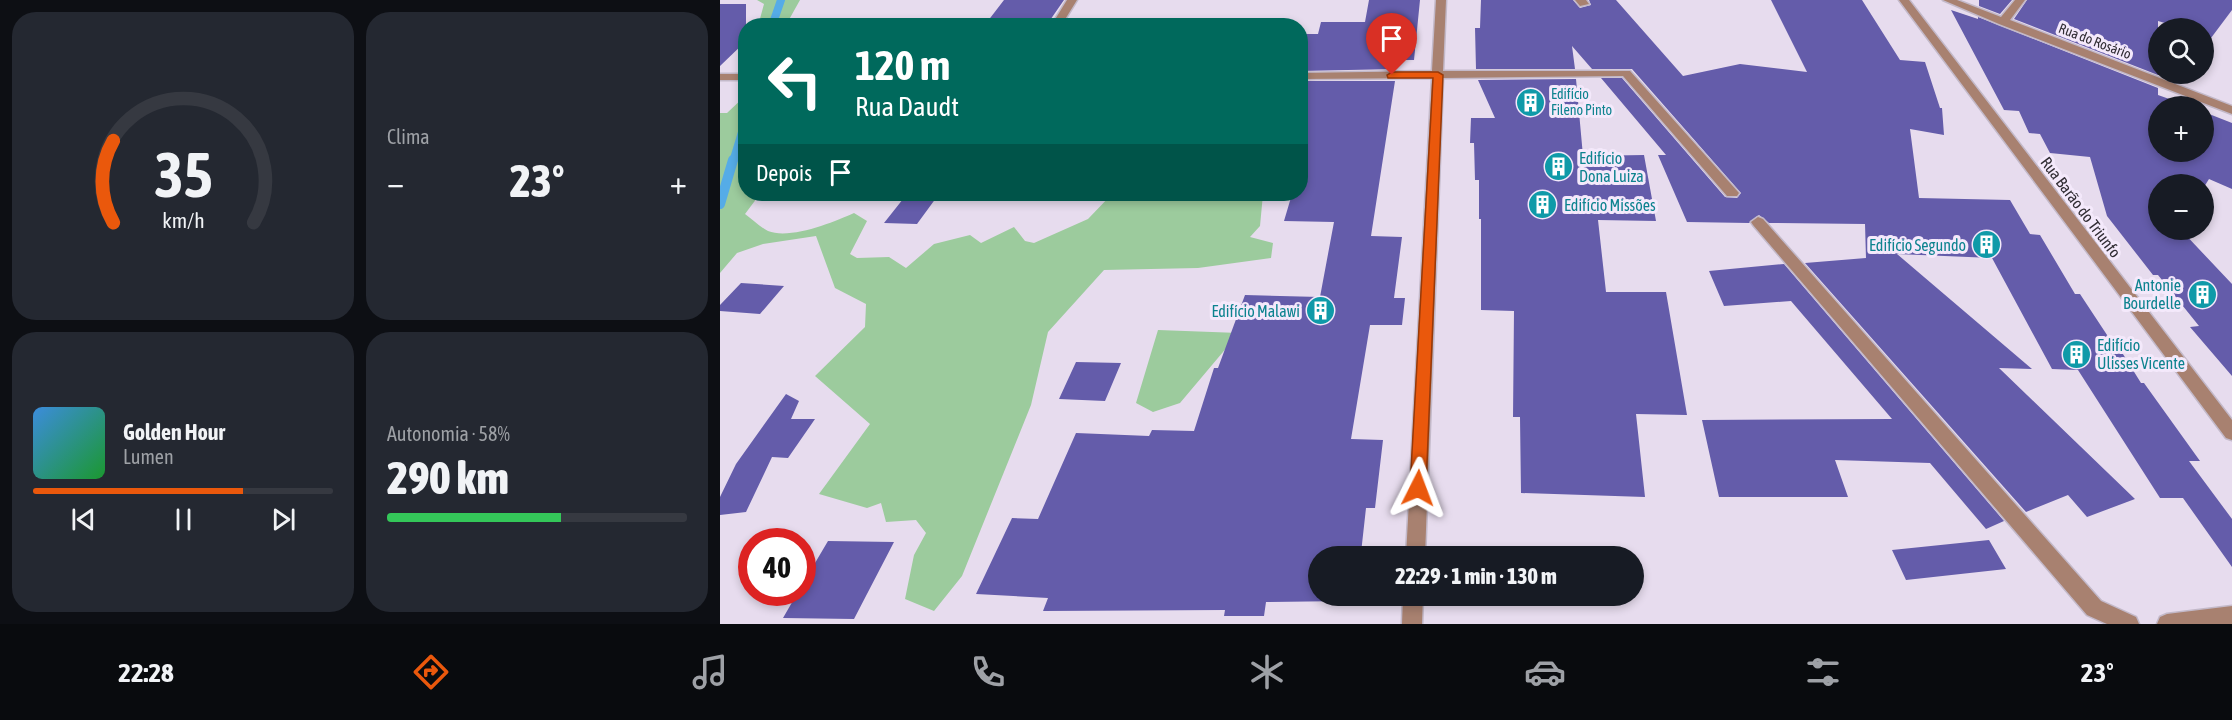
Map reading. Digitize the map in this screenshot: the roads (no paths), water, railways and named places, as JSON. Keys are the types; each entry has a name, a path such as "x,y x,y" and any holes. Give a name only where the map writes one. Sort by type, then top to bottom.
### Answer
{"street":[{"path":"1061,18 1072,0"},
{"path":"1415,546 1441,0"},
{"name":"Rua Barão do Triunfo","path":"1904,0 2232,433"},
{"name":"Rua do Rosário","path":"1948,0 2232,110"},
{"path":"2003,22 2020,0"},
{"path":"1308,76 1626,73 1732,193"},
{"path":"720,77 738,77"},
{"path":"1758,222 2094,608 2129,624"},
{"path":"1412,624 1413,606"},
{"path":"2167,624 2232,616"}],"waterway":[{"path":"775,18 781,0"},
{"path":"733,162 738,145"},
{"path":"720,204 733,160"}],"place":[{"name":"Edifício Fileno Pinto","path":"1530,102"},
{"name":"Edifício Dona Luiza","path":"1558,167"},
{"name":"Edifício Missões","path":"1543,205"},
{"name":"Edifício Segundo","path":"1987,245"},
{"name":"Antonie Bourdelle","path":"2202,294"},
{"name":"Edifício Malawi","path":"1321,311"},
{"name":"Edifício Ulisses Vicente","path":"2076,354"}]}
